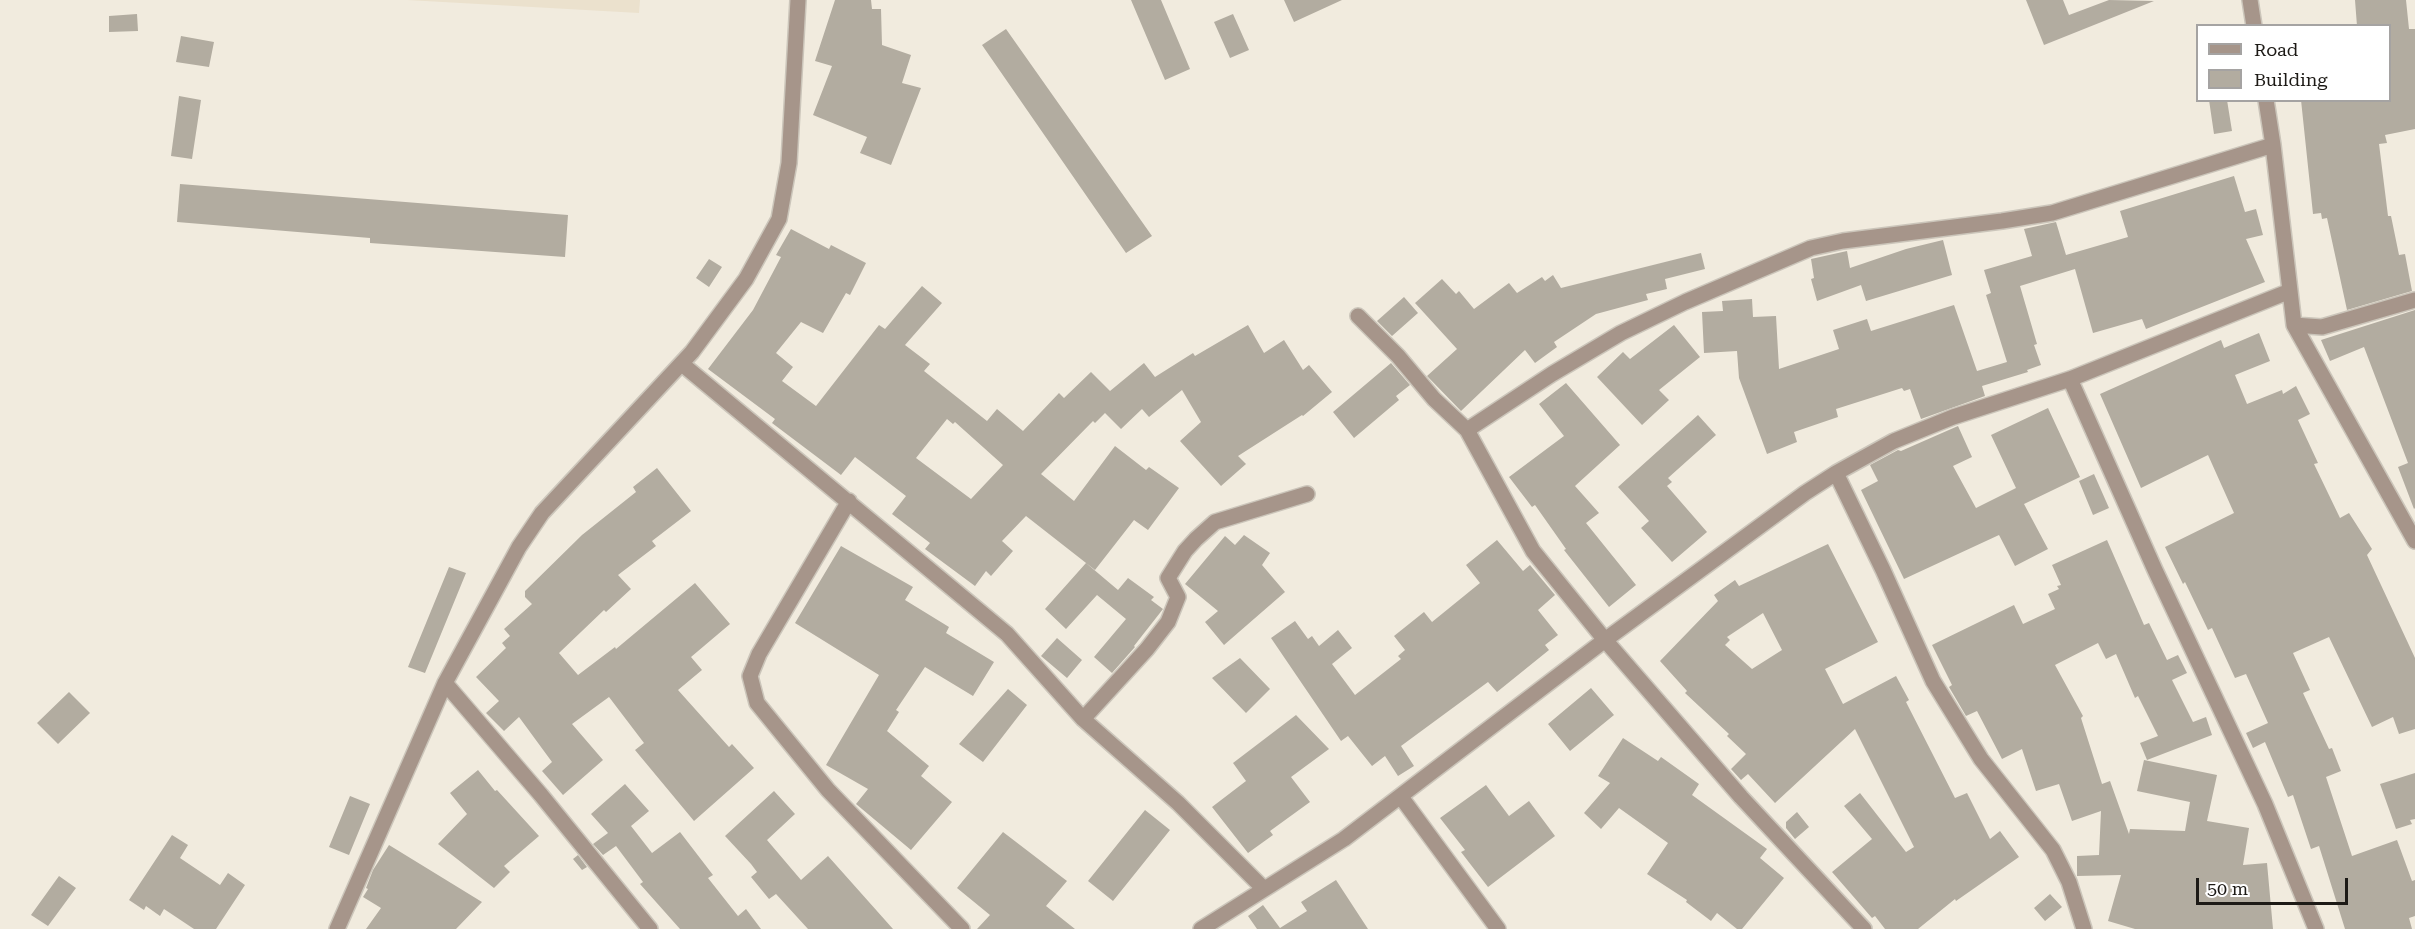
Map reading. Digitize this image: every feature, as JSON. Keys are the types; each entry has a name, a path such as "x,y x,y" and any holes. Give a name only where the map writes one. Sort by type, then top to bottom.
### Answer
{"street":[{"path":"337,929 445,683 519,547 542,513 681,364 746,279 779,219 789,163 798,0"},
{"path":"2250,0 2254,24"},
{"path":"2266,102 2294,325 2415,541"},
{"path":"1467,430 1552,374 1621,333 1685,302 1811,248 1843,241 2052,213 2273,146"},
{"path":"1201,929 1344,839 1605,640 1805,493 1836,473 1894,441 1953,417 2070,379 2290,291"},
{"path":"2294,325 2322,327 2415,300"},
{"path":"1358,316 1398,356 1434,399 1467,430 1533,551 1605,640 1741,796 1864,929"},
{"path":"681,364 1007,634 1083,719 1178,803 1264,889"},
{"path":"2070,379 2155,570 2265,804 2316,929"},
{"path":"1836,473 1933,681 1981,759 2053,850 2069,882 2084,929"},
{"path":"1083,719 1147,649 1168,622 1178,597 1168,578 1185,550 1215,522 1307,494"},
{"path":"849,501 759,654 750,676 757,703 828,790 962,929"},
{"path":"445,683 541,795 650,929"},
{"path":"1401,797 1498,929"}],"shaded area":[{"path":"407,0 640,0 639,13"}],"building":[{"path":"835,0 871,0 872,9 881,9 882,45 911,55 902,83 921,88 891,165 860,153 867,137 813,115 832,66 815,61"},
{"path":"1131,0 1161,0 1190,69 1165,80"},
{"path":"1284,0 1342,0 1294,22"},
{"path":"2026,0 2063,0 2069,15 2109,0 2154,1 2044,45"},
{"path":"2355,0 2406,0 2409,29 2415,29 2415,129 2385,135 2387,143 2379,144 2388,216 2391,216 2399,255 2405,254 2412,291 2347,310 2327,218 2322,219 2321,213 2313,214 2301,102 2391,102 2391,24 2357,24"},
{"path":"137,14 138,31 109,32 109,16"},
{"path":"1233,14 1249,50 1230,58 1214,22"},
{"path":"1006,29 1152,236 1126,253 982,45"},
{"path":"181,36 214,42 209,67 176,62"},
{"path":"179,96 201,100 192,159 171,156"},
{"path":"2209,102 2227,102 2232,131 2214,134"},
{"path":"2234,176 2245,212 2256,209 2263,235 2246,239 2265,282 2146,329 2142,319 2093,333 2075,269 2020,286 2041,365 2027,370 2028,372 1982,386 1985,396 1921,419 1910,389 1904,391 1902,388 1836,409 1838,417 1794,432 1797,442 1767,454 1739,378 1737,351 1704,353 1702,312 1723,311 1722,301 1752,299 1753,317 1776,316 1779,369 1839,349 1833,330 1867,319 1871,331 1954,305 1977,371 2007,362 1986,295 1991,293 1984,270 2032,256 2024,229 2056,222 2066,255 2128,237 2120,211"},
{"path":"180,184 568,215 565,257 370,243 370,238 177,222"},
{"path":"791,229 829,249 831,245 866,263 850,295 846,293 823,333 801,322 776,353 793,367 782,381 816,406 879,325 885,329 922,286 942,303 905,345 930,364 924,371 987,421 997,409 1023,431 1059,393 1064,398 1091,372 1110,391 1144,363 1155,377 1193,353 1195,356 1248,325 1264,353 1284,340 1303,370 1309,365 1332,392 1303,416 1238,456 1246,464 1221,486 1180,441 1201,422 1182,390 1149,417 1142,409 1121,429 1105,413 1095,423 1093,421 1041,474 1074,501 1115,446 1146,470 1149,467 1179,488 1148,530 1134,520 1095,570 1026,516 1002,541 1013,551 991,576 986,571 975,586 925,549 930,543 892,514 906,496 855,457 841,475 772,423 775,419 708,369 753,310 781,257 776,255","holes":["947,419 953,424 955,422 1003,465 971,499 916,458"]},
{"path":"1943,240 1952,275 1866,301 1861,285 1817,301 1811,279 1814,278 1811,259 1847,251 1850,268 1906,249"},
{"path":"1701,253 1705,269 1665,279 1667,289 1646,294 1648,300 1596,314 1554,342 1557,347 1535,363 1525,350 1461,411 1427,376 1457,349 1415,303 1442,279 1456,294 1459,291 1474,309 1509,283 1517,293 1542,277 1545,281 1553,275 1561,288"},
{"path":"709,259 722,267 709,287 696,278"},
{"path":"1404,297 1418,313 1392,336 1377,321"},
{"path":"2415,310 2414,509 2398,467 2408,463 2364,347 2330,361 2321,340"},
{"path":"1674,325 1700,357 1659,390 1669,400 1642,425 1597,377 1623,352 1630,359"},
{"path":"2259,333 2270,361 2235,375 2247,404 2282,390 2283,394 2296,386 2310,414 2298,420 2318,463 2314,464 2340,518 2349,513 2372,549 2367,555 2415,658 2415,729 2399,734 2393,717 2372,727 2329,637 2293,653 2310,690 2303,693 2329,749 2332,748 2341,771 2326,777 2352,856 2397,840 2412,881 2415,880 2415,916 2409,918 2412,929 2345,929 2319,846 2311,849 2293,795 2288,797 2265,742 2253,748 2246,733 2268,723 2246,674 2235,678 2212,628 2208,630 2165,547 2234,513 2208,455 2141,488 2100,394 2221,340 2224,348"},
{"path":"1391,363 1410,385 1396,396 1399,400 1354,438 1333,412"},
{"path":"1566,383 1620,445 1575,486 1599,513 1586,523 1636,585 1609,607 1564,550 1566,549 1535,505 1532,507 1509,477 1564,436 1539,404"},
{"path":"2048,408 2080,477 2024,504 2048,549 2015,566 1999,535 1904,579 1861,490 1878,481 1870,465 1898,450 1901,451 1958,426 1972,457 1953,466 1976,508 2016,488 1991,435"},
{"path":"1698,415 1716,435 1668,478 1672,482 1667,486 1707,532 1672,562 1641,528 1649,521 1618,487"},
{"path":"657,468 691,511 652,541 656,546 618,575 631,589 606,612 604,610 559,653 578,675 615,647 616,649 695,583 730,624 691,657 702,670 678,690 729,747 732,744 754,768 694,821 635,750 644,743 609,697 572,724 603,760 563,795 542,771 552,762 519,717 504,731 486,713 499,701 476,677 506,648 502,643 510,636 504,629 532,604 525,597 525,591 582,535 636,492 633,487"},
{"path":"2094,474 2109,508 2093,515 2079,481"},
{"path":"1244,535 1270,553 1262,565 1285,592 1224,645 1205,622 1218,611 1185,584 1225,536 1235,545"},
{"path":"1497,540 1523,571 1530,565 1555,595 1538,610 1558,635 1545,645 1549,650 1497,692 1488,682 1401,746 1414,766 1398,776 1385,756 1372,766 1348,736 1341,741 1271,638 1295,621 1308,639 1312,636 1319,646 1338,630 1352,648 1332,664 1355,695 1401,659 1398,656 1405,650 1394,636 1424,612 1432,622 1480,583 1466,565"},
{"path":"2107,540 2144,625 2149,623 2167,660 2178,655 2187,673 2172,680 2193,722 2206,717 2212,735 2147,760 2140,743 2158,736 2138,696 2135,698 2116,654 2106,659 2098,643 2055,665 2083,716 2081,718 2102,784 2110,781 2129,834 2130,829 2185,831 2190,802 2137,791 2144,760 2217,775 2207,821 2249,828 2243,865 2267,863 2273,929 2135,929 2108,921 2121,875 2077,876 2077,856 2099,855 2101,811 2072,821 2059,784 2036,791 2022,749 2002,759 1977,711 1966,716 1949,687 1952,685 1932,645 2014,605 2023,624 2055,609 2048,594 2059,589 2057,586 2061,585 2052,565"},
{"path":"1828,544 1878,642 1825,669 1843,704 1896,676 1909,700 1906,702 1955,798 1967,793 1990,839 2000,831 2019,857 1956,901 1955,899 1918,929 1885,929 1875,916 1872,918 1832,872 1872,839 1844,806 1860,793 1906,852 1914,847 1855,729 1775,803 1748,774 1741,780 1731,769 1746,754 1727,736 1729,734 1685,693 1687,691 1660,661 1718,601 1714,595 1735,580 1739,586","holes":["1763,613 1782,650 1752,669 1725,645 1730,640 1727,637"]},
{"path":"841,546 913,587 905,600 949,627 946,633 994,662 973,696 925,667 896,710 899,712 887,731 929,766 921,776 952,802 911,850 856,804 868,789 826,765 879,675 795,623"},
{"path":"1086,563 1118,590 1128,578 1154,597 1151,600 1163,609 1112,673 1094,657 1126,619 1097,595 1066,629 1045,609"},
{"path":"449,567 466,573 425,673 408,667"},
{"path":"1057,638 1082,660 1067,678 1041,656"},
{"path":"1240,658 1270,689 1246,713 1212,678"},
{"path":"1591,688 1614,715 1570,751 1548,724"},
{"path":"1008,689 1027,705 983,762 959,744"},
{"path":"69,692 90,713 58,744 37,723"},
{"path":"1296,715 1329,749 1291,777 1310,802 1270,831 1273,835 1248,853 1212,807 1246,781 1233,763"},
{"path":"1623,738 1658,761 1661,757 1699,784 1692,795 1767,849 1760,858 1784,878 1742,929 1737,929 1717,913 1711,921 1686,902 1687,900 1647,874 1668,843 1619,808 1601,829 1584,813 1610,783 1598,776"},
{"path":"478,770 539,836 504,866 510,872 494,888 438,844 467,814 450,793"},
{"path":"2415,773 2415,819 2410,820 2412,824 2396,829 2380,784"},
{"path":"625,784 649,811 631,826 652,853 680,832 713,875 708,878 738,916 746,909 761,929 680,929 640,884 643,882 616,846 603,855 593,844 608,833 591,814"},
{"path":"1486,785 1509,816 1529,801 1555,836 1488,887 1461,852 1465,850 1440,818"},
{"path":"774,791 795,814 767,840 801,880 828,856 893,929 808,929 776,894 769,899 751,877 757,872 725,836"},
{"path":"350,796 370,804 349,855 329,847"},
{"path":"1145,810 1170,830 1113,901 1088,881"},
{"path":"1797,812 1809,827 1795,839 1786,828 1786,822"},
{"path":"1003,832 1067,881 1046,906 1075,929 977,929 990,915 957,888"},
{"path":"172,835 188,845 180,858 220,885 228,873 245,885 216,929 194,929 164,909 160,916 146,906 144,910 129,900"},
{"path":"389,845 482,902 456,929 366,929 381,908 363,897 368,889 366,888 373,870"},
{"path":"578,855 587,867 582,870 573,859"},
{"path":"59,876 76,888 48,926 31,915"},
{"path":"1336,880 1368,929 1257,929 1248,916 1263,905 1280,928 1307,911 1301,902"},
{"path":"2050,894 2062,907 2045,921 2034,908"}]}
